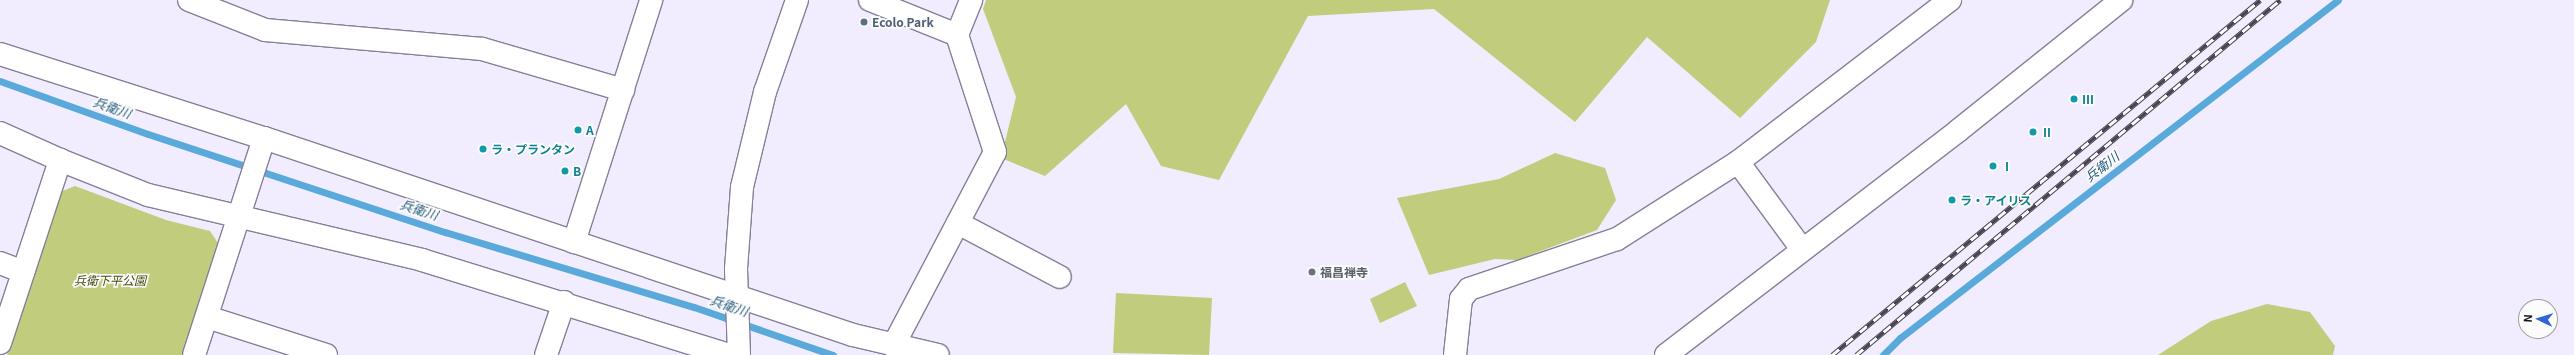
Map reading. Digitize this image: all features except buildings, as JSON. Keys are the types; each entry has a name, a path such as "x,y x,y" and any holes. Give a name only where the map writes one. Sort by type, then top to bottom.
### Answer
{"street":[{"path":"189,0 265,30 482,49 623,90"},
{"path":"574,242 651,0"},
{"path":"0,132 60,160 148,195 239,218 422,260 735,351 740,206 746,162 772,68 797,0"},
{"path":"870,0 957,34"},
{"path":"893,346 995,152 957,34 971,0"},
{"path":"1455,355 1461,299 1469,289 1617,239 1738,162 1950,0"},
{"path":"1666,355 1802,249 1959,130 2121,0"},
{"path":"0,54 262,144 574,242 736,301 853,336 938,355"},
{"path":"194,355 262,144"},
{"path":"0,343 60,160"},
{"path":"1738,162 1802,249"},
{"path":"958,223 1060,277"},
{"path":"0,263 23,272"},
{"path":"546,355 564,302"},
{"path":"207,317 326,355"}],"green space":[{"path":"986,0 1830,0 1816,42 1740,118 1647,37 1575,122 1434,9 1308,16 1219,180 1161,166 1126,104 1045,176 1001,158 1016,97 983,9"},
{"path":"1555,153 1605,168 1616,200 1597,230 1517,260 1495,259 1429,275 1397,198 1499,179"},
{"name":"兵衛下平公園","path":"75,186 166,220 210,231 218,243 182,355 7,355 60,192"},
{"path":"1405,282 1417,306 1380,323 1370,299"},
{"path":"1116,293 1212,298 1209,355 1113,353"},
{"path":"2267,304 2310,312 2335,346 2333,355 2158,355 2211,321"}],"waterway":[{"name":"兵衛川","path":"1883,355 1900,338 2338,0"},
{"name":"兵衛川","path":"0,81 148,134 445,232 694,307 833,355"}],"railway":[{"path":"1832,355 2260,0"},
{"path":"1856,355 2280,0"}],"place":[{"name":"Ecolo Park","path":"864,22"},
{"name":"Ⅲ","path":"2074,99"},
{"name":"A","path":"578,130"},
{"name":"Ⅱ","path":"2033,132"},
{"name":"ラ・プランタン","path":"483,149"},
{"name":"Ⅰ","path":"1993,166"},
{"name":"B","path":"565,171"},
{"name":"ラ・アイリス","path":"1952,200"},
{"name":"福昌禅寺","path":"1312,272"}]}
